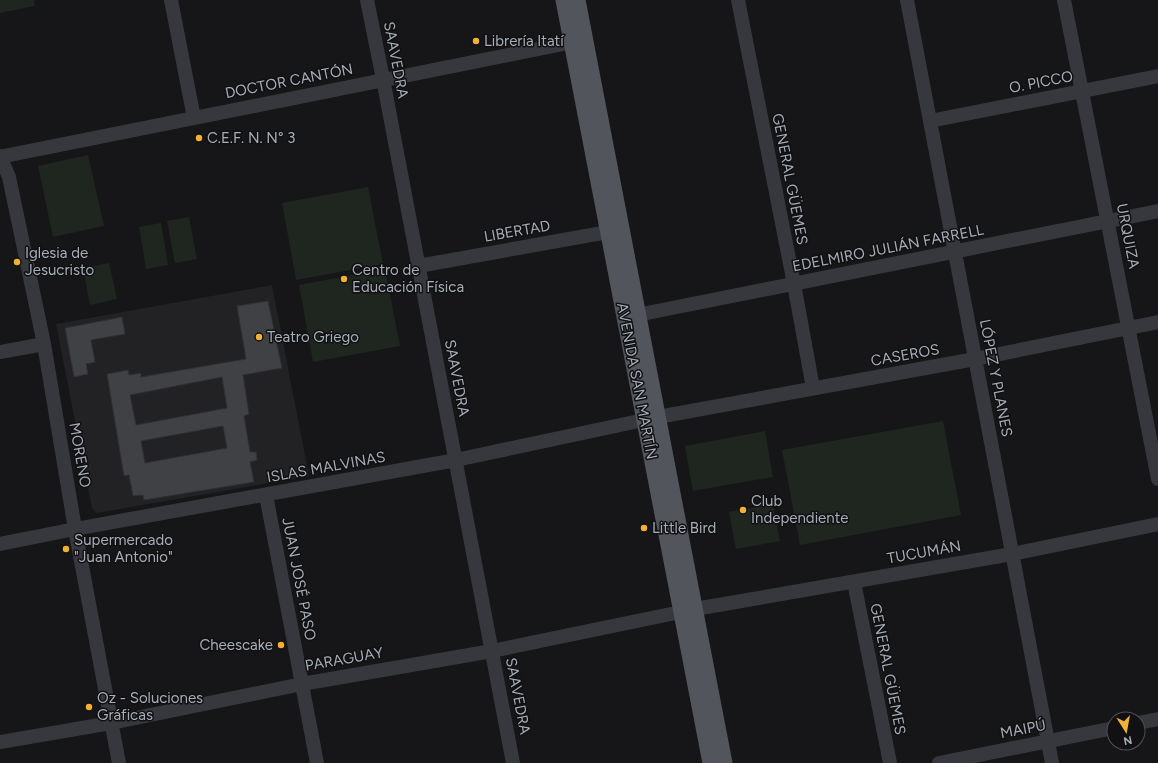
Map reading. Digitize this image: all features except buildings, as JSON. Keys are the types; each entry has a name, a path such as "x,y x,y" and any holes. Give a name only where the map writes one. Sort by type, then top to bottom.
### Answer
{"main road":[{"name":"AVENIDA SAN MARTÍN","path":"564,0 578,41 688,611 724,763"},
{"name":"AVENIDA SAN MARTÍN","path":"577,0 578,41"},
{"name":"AVENIDA SAN MARTÍN","path":"688,611 710,763"}],"street":[{"path":"171,0 194,118"},
{"name":"SAAVEDRA","path":"367,0 513,763"},
{"name":"GENERAL GÜEMES","path":"738,0 813,388"},
{"name":"LÓPEZ Y PLANES","path":"907,0 1052,763"},
{"name":"URQUIZA","path":"1064,0 1158,479"},
{"name":"DOCTOR CANTÓN","path":"0,157 578,41"},
{"name":"O. PICCO","path":"930,121 1158,76"},
{"name":"MORENO","path":"0,157 9,177 44,344 75,529 119,763"},
{"name":"EDELMIRO JULIÁN FARRELL","path":"631,316 1158,211"},
{"name":"LIBERTAD","path":"418,266 615,231"},
{"name":"CASEROS","path":"651,418 975,359 1158,322"},
{"path":"0,352 44,344"},
{"name":"ISLAS MALVINAS","path":"0,544 456,460 651,418"},
{"name":"JUAN JOSÉ PASO","path":"266,495 317,763"},
{"name":"TUCUMÁN","path":"688,611 1012,554 1158,524"},
{"name":"GENERAL GÜEMES","path":"854,582 890,763"},
{"name":"PARAGUAY","path":"0,742 111,723 302,684 492,651 688,611"},
{"path":"1146,721 1158,719"},
{"name":"MAIPÚ","path":"939,763 1106,730"}],"shaded area":[{"path":"0,0 34,0 35,6 0,13"},
{"path":"88,155 104,226 53,237 38,166"},
{"path":"368,187 383,264 296,280 282,203"},
{"path":"189,217 197,259 175,263 167,221"},
{"path":"161,223 168,265 146,269 139,227"},
{"path":"109,263 117,299 90,305 83,268"},
{"path":"385,269 400,346 313,362 299,285"},
{"path":"272,285 309,476 97,513 92,508 56,324"},
{"path":"943,421 961,515 800,545 782,450"},
{"path":"765,431 773,477 693,491 685,446"},
{"path":"773,504 780,541 736,549 729,512"}],"place":[{"name":"Librería Itatí","path":"476,41"},
{"name":"C.E.F. N. N° 3","path":"199,138"},
{"name":"Iglesia de Jesucristo","path":"17,262"},
{"name":"Centro de Educación Física","path":"344,279"},
{"name":"Teatro Griego","path":"259,337"},
{"name":"Club Independiente","path":"743,510"},
{"name":"Little Bird","path":"644,528"},
{"name":"Supermercado \"Juan Antonio\"","path":"66,549"},
{"name":"Cheescake","path":"281,645"},
{"name":"Oz - Soluciones Gráficas","path":"89,707"}]}
